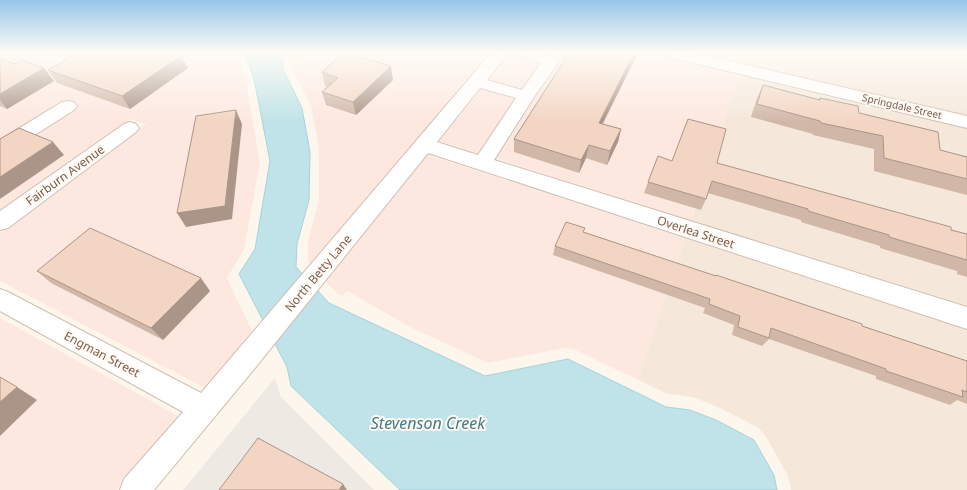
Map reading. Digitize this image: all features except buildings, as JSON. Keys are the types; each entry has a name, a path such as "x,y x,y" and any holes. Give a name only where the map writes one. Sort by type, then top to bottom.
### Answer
{"street":[{"name":"North Betty Lane","path":"135,490 246,360 482,76"},
{"path":"482,164 540,76"},
{"name":"Springdale Street","path":"770,76 967,122"},
{"path":"477,82 526,96"},
{"path":"0,149 68,106"},
{"name":"Fairburn Avenue","path":"0,222 130,128"},
{"name":"Overlea Street","path":"425,145 967,318"},
{"name":"Engman Street","path":"0,299 204,409"}],"shaded area":[{"path":"0,76 244,76 260,163 244,249 227,278 253,333 205,388 0,281 0,232 146,124 131,119 0,213"},
{"path":"296,76 471,76 311,265 308,262 308,242 319,199 319,149 311,106"},
{"path":"491,76 739,76 691,220 439,141"},
{"path":"739,76 748,76 967,128 967,307 691,220"},
{"path":"794,76 967,76 967,116"},
{"path":"428,155 685,238 638,380 573,349 565,348 488,363 414,329 347,291 342,296 338,294 325,281"},
{"path":"685,238 967,329 967,490 791,490 788,476 765,435 757,427 718,407 693,397 668,394 638,380"},
{"path":"0,318 180,417 117,490 0,490"},
{"path":"275,378 281,397 374,490 183,490"}],"water":[{"name":"Stevenson Creek","path":"253,76 286,76 302,108 310,152 309,200 297,244 296,267 329,303 485,376 568,359 666,407 690,410 716,420 754,440 774,475 777,490 400,490 291,386 287,367 239,274 255,249 270,161"}]}
